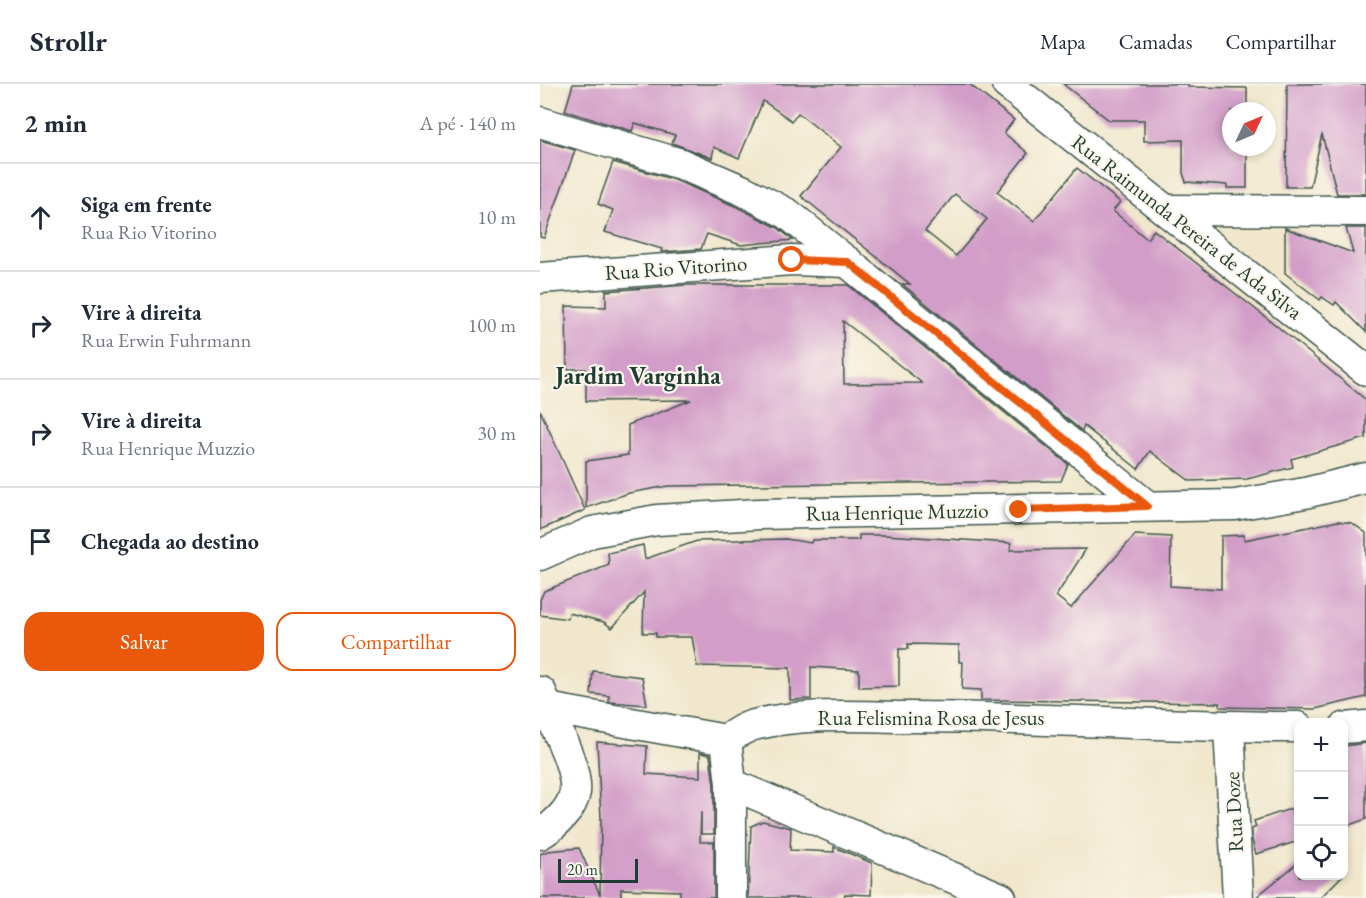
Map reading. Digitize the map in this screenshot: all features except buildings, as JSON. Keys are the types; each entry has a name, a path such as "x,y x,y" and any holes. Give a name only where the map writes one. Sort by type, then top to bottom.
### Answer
{"street":[{"name":"Rua Raimunda Pereira de Ada Silva","path":"1007,84 1366,370"},
{"path":"540,122 681,164 744,191 788,214 1147,506"},
{"path":"1166,210 1366,211"},
{"name":"Rua Rio Vitorino","path":"540,278 792,260 848,262"},
{"name":"Rua Henrique Muzzio","path":"540,555 592,532 657,520 759,514 1235,505 1305,493 1366,478"},
{"path":"543,698 726,740 731,784 731,898"},
{"path":"540,834 563,816 575,793 571,766 543,698"},
{"name":"Rua Felismina Rosa de Jesus","path":"726,740 757,724 789,719 834,717 1014,717 1229,727 1294,727"},
{"path":"1348,728 1366,726"},
{"name":"Rua Doze","path":"1229,727 1238,898"},
{"path":"731,784 979,886 1001,898"}],"district":[{"name":"Jardim Varginha","path":"638,376"}],"route":[{"path":"792,260 848,262 1147,506 1019,510"}]}
